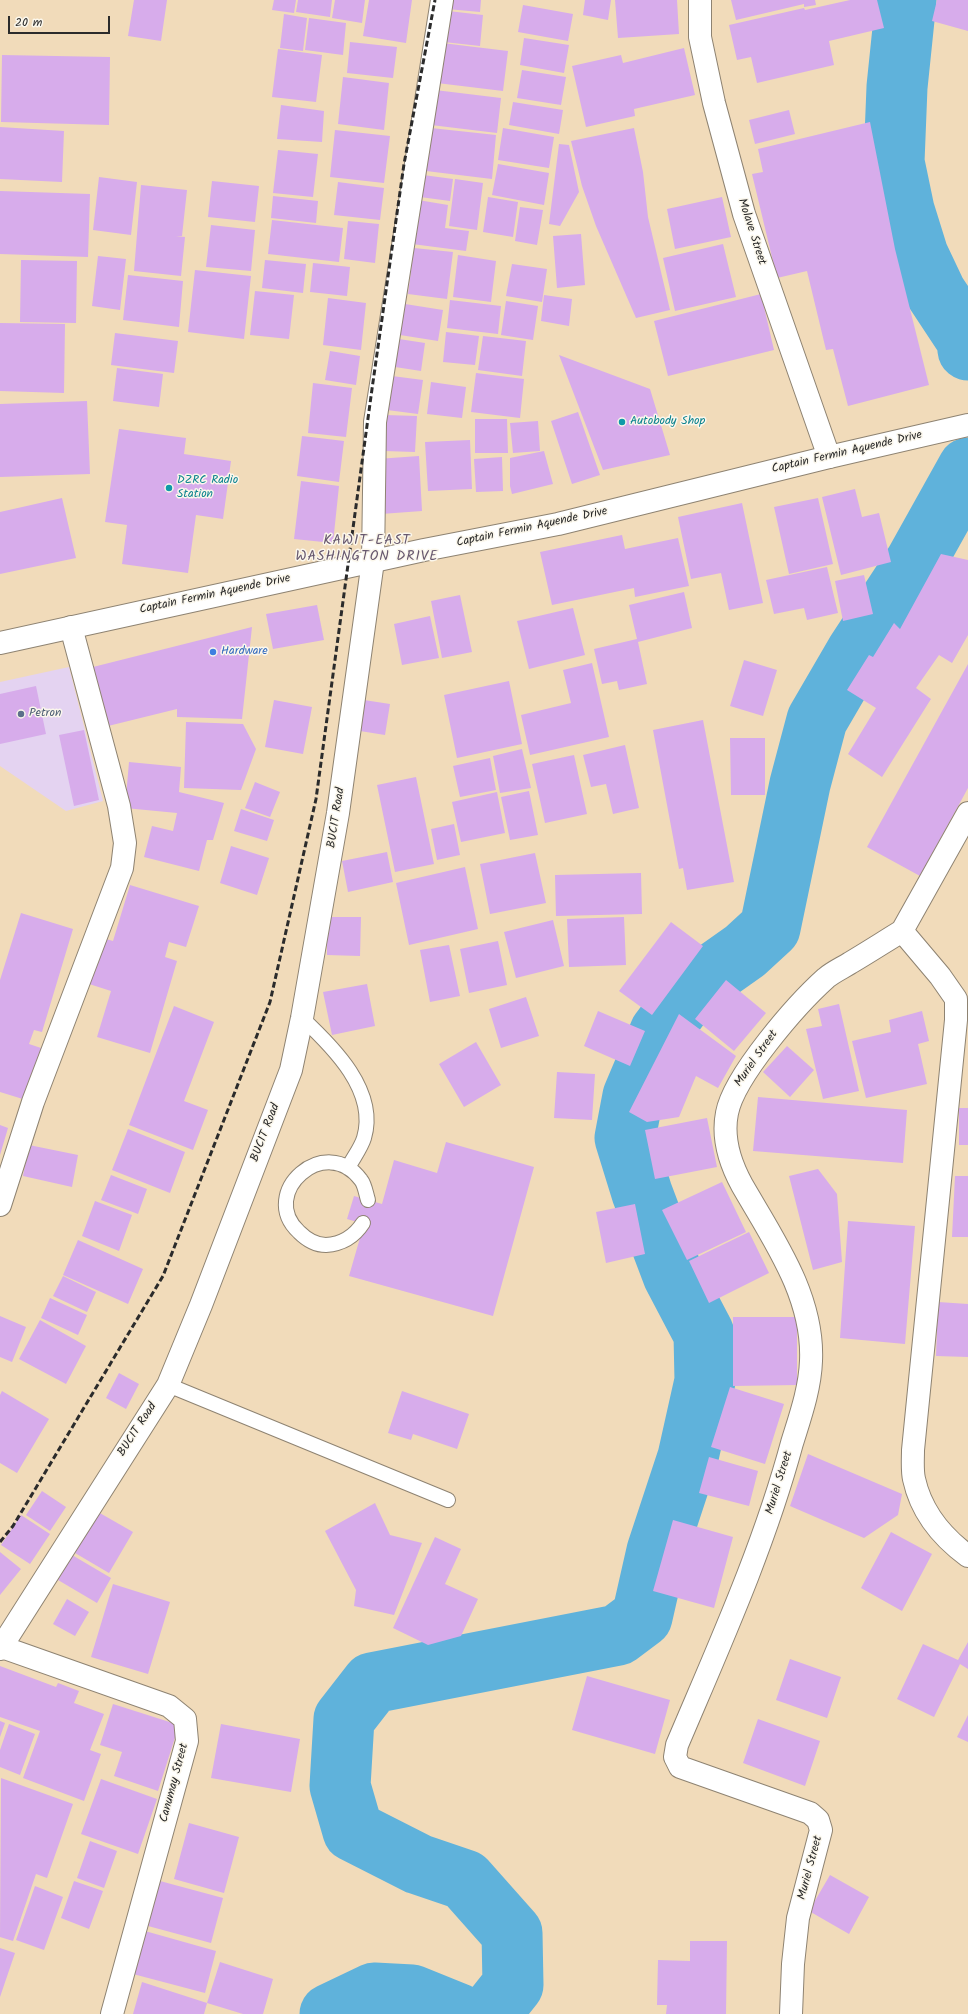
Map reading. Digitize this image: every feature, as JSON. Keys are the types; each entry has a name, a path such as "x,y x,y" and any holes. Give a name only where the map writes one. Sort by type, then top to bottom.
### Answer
{"street":[{"name":"BUCIT Road","path":"1,1648 168,1385 201,1305 291,1070 302,1018 338,813 373,561 375,422 442,0"},
{"name":"Molave Street","path":"700,0 700,37 714,104 744,214 829,457"},
{"name":"Captain Fermin Aquende Drive","path":"0,643 373,561 558,524 965,425"},
{"path":"0,1205 33,1102 122,868 125,843 119,806 71,627"},
{"path":"968,813 902,932 940,976 956,999 956,1020 913,1450 913,1478 927,1515 954,1546 968,1556"},
{"name":"Muriel Street","path":"792,2014 792,1964 798,1918 821,1830 818,1820 810,1813 680,1767 675,1757 676,1745 744,1586 778,1495 808,1384 812,1362 811,1333 803,1304 789,1268 763,1219 741,1183 726,1144 725,1127 727,1111 738,1084 781,1026 827,977 902,932"},
{"name":"Canumay Street","path":"1,1648 169,1706 185,1719 187,1741 112,2014"}],"lane":[{"path":"302,1018 329,1043 361,1089 366,1105 364,1138 348,1168"},
{"path":"363,1223 357,1232 342,1243 324,1245 306,1240 292,1226 286,1209 288,1191 297,1175 312,1165 331,1162 348,1168 362,1180 368,1200"},
{"path":"168,1385 448,1500"}],"shaded area":[{"path":"69,667 103,801 66,811 0,766 0,682"}],"building":[{"path":"134,0 167,0 161,41 128,36"},
{"path":"274,0 296,0 294,13 272,10"},
{"path":"298,0 332,0 330,17 296,12"},
{"path":"335,0 365,0 362,23 332,18"},
{"path":"369,0 412,0 406,43 363,36"},
{"path":"448,0 481,0 480,12 447,9"},
{"path":"585,0 611,0 608,20 583,15"},
{"path":"615,0 677,0 679,34 618,38"},
{"path":"731,0 815,0 816,5 804,7 804,4 736,20"},
{"path":"850,0 877,0 884,28 829,41 834,65 757,83 751,57 737,60 729,25 804,8 805,10"},
{"path":"937,0 968,0 968,31 932,21"},
{"path":"523,5 573,14 568,41 518,32"},
{"path":"448,11 483,15 480,46 444,42"},
{"path":"284,14 307,18 303,51 280,48"},
{"path":"309,18 346,23 343,55 305,50"},
{"path":"524,38 569,45 564,73 520,65"},
{"path":"350,42 397,47 393,78 347,73"},
{"path":"442,43 508,51 503,91 437,83"},
{"path":"684,48 695,95 634,109 635,116 586,127 572,66 621,55 623,63"},
{"path":"278,49 322,55 316,102 272,97"},
{"path":"2,55 110,57 109,125 1,122"},
{"path":"522,70 566,77 561,105 517,98"},
{"path":"343,77 389,83 384,130 338,124"},
{"path":"435,90 501,98 497,133 431,125"},
{"path":"513,102 563,110 559,134 509,125"},
{"path":"281,105 324,111 322,142 277,139"},
{"path":"789,110 795,134 755,144 749,120"},
{"path":"870,122 895,249 929,385 848,406 833,349 826,350 807,271 777,278 752,174 763,172 758,149"},
{"path":"0,127 64,131 62,182 0,179"},
{"path":"431,128 496,135 492,179 426,171"},
{"path":"503,128 554,137 549,168 498,160"},
{"path":"634,128 643,172 648,217 670,310 636,318 596,226 582,186 571,141"},
{"path":"335,130 390,136 384,183 330,177"},
{"path":"559,144 569,145 579,192 560,226 549,224"},
{"path":"278,150 318,154 313,197 273,193"},
{"path":"498,164 549,173 544,205 492,195"},
{"path":"423,175 453,179 450,201 420,197"},
{"path":"99,177 137,182 131,235 93,230"},
{"path":"455,179 483,183 477,230 449,226"},
{"path":"212,181 259,186 255,222 208,217"},
{"path":"338,182 384,188 380,220 334,215"},
{"path":"141,185 187,190 182,236 176,236 185,237 181,276 134,271"},
{"path":"0,191 90,194 88,257 0,254"},
{"path":"273,196 318,201 316,223 271,218"},
{"path":"488,197 518,202 513,237 483,232"},
{"path":"722,197 731,237 675,249 667,209"},
{"path":"418,200 448,205 445,228 469,231 466,251 412,244"},
{"path":"520,207 543,210 537,245 515,241"},
{"path":"272,220 343,228 339,262 268,254"},
{"path":"348,221 379,224 375,263 344,259"},
{"path":"211,225 255,230 251,271 206,267"},
{"path":"581,234 585,285 557,288 553,236"},
{"path":"723,244 736,297 675,311 663,258"},
{"path":"414,248 453,252 447,299 408,294"},
{"path":"458,255 496,261 491,302 453,297"},
{"path":"98,256 126,259 120,310 92,306"},
{"path":"21,260 77,261 76,323 20,322"},
{"path":"265,260 306,264 303,293 262,288"},
{"path":"313,263 350,267 347,296 310,292"},
{"path":"512,264 547,269 542,302 506,296"},
{"path":"195,270 251,276 244,339 188,332"},
{"path":"128,275 183,281 179,327 123,320"},
{"path":"255,291 294,295 289,339 250,335"},
{"path":"761,294 774,350 668,376 654,321"},
{"path":"544,295 572,299 569,326 541,321"},
{"path":"328,298 366,303 361,350 323,345"},
{"path":"450,300 501,306 498,334 447,328"},
{"path":"506,301 538,306 533,340 501,335"},
{"path":"405,304 443,310 438,341 400,335"},
{"path":"0,323 65,324 64,393 0,391"},
{"path":"446,332 479,336 475,365 443,362"},
{"path":"115,333 178,341 174,373 111,365"},
{"path":"483,336 526,341 522,376 478,370"},
{"path":"399,339 425,343 421,371 395,367"},
{"path":"330,351 360,356 356,385 325,380"},
{"name":"Autobody Shop","path":"559,355 650,389 670,455 603,470"},
{"path":"117,368 163,374 159,407 113,401"},
{"path":"476,373 524,379 520,418 471,412"},
{"path":"392,376 423,380 418,414 387,410"},
{"path":"431,382 466,387 462,418 427,414"},
{"path":"313,383 352,388 346,437 308,433"},
{"path":"87,401 90,474 0,477 0,404"},
{"path":"578,412 600,475 572,484 551,421"},
{"path":"385,415 417,416 415,452 384,451"},
{"path":"475,419 507,419 508,453 475,453"},
{"path":"538,421 540,451 513,453 510,423"},
{"name":"DZRC Radio Station","path":"119,429 186,438 184,454 231,461 223,519 196,515 188,573 122,564 127,525 105,522"},
{"path":"302,436 344,441 339,482 297,476"},
{"path":"470,440 472,489 428,491 425,442"},
{"path":"544,451 553,484 512,494 510,486 510,458"},
{"path":"419,456 422,511 381,514 377,459"},
{"path":"502,457 503,491 476,492 474,459"},
{"path":"301,481 339,486 333,543 294,539"},
{"path":"855,489 862,517 879,513 891,562 841,575 822,497"},
{"path":"62,498 76,558 0,574 0,512"},
{"path":"818,498 833,564 789,574 774,507"},
{"path":"742,503 763,603 729,610 721,573 691,579 678,517"},
{"path":"622,535 625,549 678,538 689,586 635,597 634,588 552,605 540,552"},
{"path":"941,554 968,560 968,635 952,663 939,655 916,688 931,699 882,777 848,754 876,708 847,690 869,655 873,657 894,623 900,629"},
{"path":"827,567 838,613 807,620 804,608 774,614 766,580"},
{"path":"864,575 873,614 843,621 835,581"},
{"path":"684,592 692,628 638,642 647,684 619,690 617,681 602,684 594,649 637,639 629,605"},
{"path":"460,595 472,652 442,658 431,601"},
{"path":"317,605 324,640 273,649 266,614"},
{"path":"573,608 585,655 529,669 517,621"},
{"path":"430,616 439,658 402,665 394,624"},
{"path":"252,627 242,719 177,717 177,709 104,727 89,668"},
{"path":"744,660 777,670 763,716 730,706"},
{"path":"592,663 609,737 530,755 521,715 571,703 563,670"},
{"path":"968,664 968,788 920,876 867,847"},
{"path":"509,681 522,744 457,758 444,695"},
{"name":"Petron","path":"36,686 46,734 0,744 0,694"},
{"path":"274,700 312,707 303,754 265,747"},
{"path":"364,700 390,704 385,735 360,731"},
{"path":"703,720 734,882 687,890 683,868 679,869 653,730"},
{"path":"186,722 243,724 256,749 241,790 184,788"},
{"path":"84,730 99,800 74,806 59,735"},
{"path":"730,738 765,738 765,795 731,795"},
{"path":"625,745 639,808 613,814 606,784 591,787 583,755"},
{"path":"522,749 531,788 500,793 493,756"},
{"path":"574,755 587,814 545,823 532,764"},
{"path":"490,758 496,790 460,797 453,766"},
{"path":"129,762 181,767 179,792 224,803 213,840 207,840 199,871 144,857 152,826 173,831 177,813 125,808"},
{"path":"416,777 434,864 395,872 377,785"},
{"path":"255,782 280,792 270,817 245,808"},
{"path":"529,791 538,835 510,840 501,797"},
{"path":"497,792 505,833 461,842 452,802"},
{"path":"241,809 274,820 267,841 234,831"},
{"path":"454,824 460,855 437,860 431,829"},
{"path":"231,846 269,858 257,895 220,883"},
{"path":"387,852 393,882 348,892 342,861"},
{"path":"535,853 546,903 490,914 480,864"},
{"path":"465,867 478,929 409,945 396,883"},
{"path":"641,873 642,914 556,916 555,875"},
{"path":"130,885 199,906 186,947 169,942 165,957 177,961 150,1053 97,1037 111,991 86,983 99,937 113,941"},
{"path":"21,913 73,929 42,1032 34,1030 29,1044 41,1048 26,1100 0,1092 0,980"},
{"path":"327,917 361,917 360,956 327,955"},
{"path":"624,917 626,965 569,967 567,919"},
{"path":"553,920 564,966 516,978 504,932"},
{"path":"671,922 703,946 652,1015 619,991"},
{"path":"498,941 507,985 469,993 460,949"},
{"path":"449,945 460,996 430,1002 420,950"},
{"path":"726,980 766,1013 734,1051 695,1019"},
{"path":"367,984 375,1026 332,1035 323,992"},
{"path":"526,997 539,1036 501,1048 489,1009"},
{"path":"839,1004 859,1091 823,1099 806,1029 822,1026 818,1009"},
{"path":"174,1006 214,1022 184,1101 208,1110 193,1150 129,1125"},
{"path":"598,1011 645,1031 630,1066 584,1046"},
{"path":"922,1011 929,1041 918,1044 927,1084 866,1098 852,1041 891,1032 889,1020"},
{"path":"679,1014 736,1056 718,1088 696,1076 679,1117 647,1122 629,1112"},
{"path":"476,1042 501,1085 464,1107 439,1064"},
{"path":"787,1046 814,1070 790,1097 763,1072"},
{"path":"557,1072 595,1074 592,1120 554,1118"},
{"path":"758,1097 907,1110 903,1163 753,1151"},
{"path":"959,1108 968,1108 968,1145 959,1145"},
{"path":"707,1118 717,1167 655,1179 645,1130"},
{"path":"0,1125 8,1128 0,1155"},
{"path":"128,1129 185,1152 170,1193 112,1170"},
{"path":"446,1142 534,1167 493,1316 349,1276 364,1224 347,1219 354,1196 382,1204 394,1160 437,1173"},
{"path":"29,1145 78,1155 72,1187 23,1176"},
{"path":"818,1169 837,1194 842,1262 813,1270 789,1176"},
{"path":"111,1175 147,1189 138,1214 101,1200"},
{"path":"955,1176 968,1176 968,1237 952,1237"},
{"path":"722,1182 746,1232 687,1260 662,1210"},
{"path":"95,1201 132,1215 119,1251 82,1236"},
{"path":"635,1204 645,1254 606,1263 596,1212"},
{"path":"848,1221 915,1226 905,1344 840,1338"},
{"path":"749,1232 769,1273 709,1303 689,1261"},
{"path":"78,1240 143,1269 128,1304 63,1275"},
{"path":"63,1276 96,1292 87,1312 53,1296"},
{"path":"50,1298 87,1315 78,1335 41,1318"},
{"path":"938,1302 968,1304 968,1357 936,1356"},
{"path":"0,1316 26,1327 12,1362 0,1357"},
{"path":"733,1317 797,1317 797,1385 733,1386"},
{"path":"40,1320 86,1346 66,1384 19,1359"},
{"path":"119,1373 139,1384 126,1409 106,1398"},
{"path":"730,1387 784,1404 765,1464 711,1447"},
{"path":"2,1391 49,1419 17,1473 0,1463 0,1395"},
{"path":"402,1391 469,1414 457,1449 413,1434 411,1440 388,1433"},
{"path":"808,1454 902,1494 898,1515 864,1538 790,1506"},
{"path":"709,1457 758,1471 749,1506 699,1493"},
{"path":"42,1491 66,1507 50,1531 26,1515"},
{"path":"375,1503 390,1535 422,1543 394,1615 354,1606 356,1590 325,1531"},
{"path":"98,1512 133,1532 109,1573 75,1553"},
{"path":"21,1515 50,1534 30,1564 1,1545"},
{"path":"673,1520 733,1537 714,1608 653,1591"},
{"path":"891,1532 932,1554 902,1611 861,1588"},
{"path":"435,1537 461,1549 445,1584 478,1599 461,1636 428,1645 393,1628"},
{"path":"0,1552 21,1569 0,1595"},
{"path":"72,1555 111,1578 97,1603 58,1580"},
{"path":"113,1584 170,1602 148,1674 91,1657"},
{"path":"67,1599 89,1612 75,1636 53,1624"},
{"path":"968,1642 968,1669 960,1664 934,1717 897,1699 923,1644 958,1660"},
{"path":"790,1659 841,1677 827,1718 776,1700"},
{"path":"0,1666 56,1687 58,1683 79,1691 74,1703 104,1714 90,1750 101,1754 84,1801 23,1778 40,1731 0,1717"},
{"path":"587,1676 670,1700 655,1754 572,1730"},
{"path":"113,1704 179,1725 158,1791 114,1776 122,1752 100,1745"},
{"path":"968,1715 968,1742 957,1737"},
{"path":"758,1719 820,1741 805,1786 743,1763"},
{"path":"0,1721 5,1723 0,1737"},
{"path":"9,1724 35,1734 20,1775 0,1767 0,1750"},
{"path":"221,1724 300,1739 291,1792 211,1778"},
{"path":"1,1778 73,1804 47,1878 36,1874 13,1941 0,1937"},
{"path":"101,1779 157,1799 138,1854 81,1834"},
{"path":"189,1823 239,1837 224,1893 174,1879"},
{"path":"90,1841 117,1851 104,1888 77,1878"},
{"path":"830,1875 869,1897 849,1934 809,1911"},
{"path":"74,1881 103,1891 89,1929 61,1918"},
{"path":"160,1881 223,1898 211,1943 148,1926"},
{"path":"35,1886 63,1897 44,1950 16,1940"},
{"path":"145,1931 216,1951 205,1993 133,1974"},
{"path":"690,1941 727,1941 726,2014 666,2014 667,2005 657,2005 658,1960 690,1961"},
{"path":"0,1948 15,1953 0,1997"},
{"path":"220,1962 273,1979 263,2014 243,2014 207,2003"},
{"path":"142,1982 207,2003 204,2014 133,2014"}],"waterway":[{"path":"906,0 897,87 894,162 904,210 918,255 936,293 967,340 968,350"},
{"path":"490,2014 513,1985 512,1933 465,1880 418,1864 353,1831 340,1786 344,1719 372,1683 618,1635 642,1617 657,1551 688,1457 705,1381 704,1334 673,1275 642,1193 625,1138 633,1096 660,1032 681,1004 704,980 745,951 770,928 800,784 817,720 856,653 915,563 968,468"},
{"path":"330,2014 374,1993 412,1995 459,2014"}],"railway":[{"path":"0,1542 13,1526 163,1276 270,1002 316,799 404,164 435,0"}],"place":[{"name":"Autobody Shop","path":"622,422"},
{"name":"DZRC Radio Station","path":"169,488"},
{"name":"Hardware","path":"213,652"},
{"name":"Petron","path":"21,714"}],"district":[{"name":"KAWIT-EAST WASHINGTON DRIVE","path":"367,550"}]}
